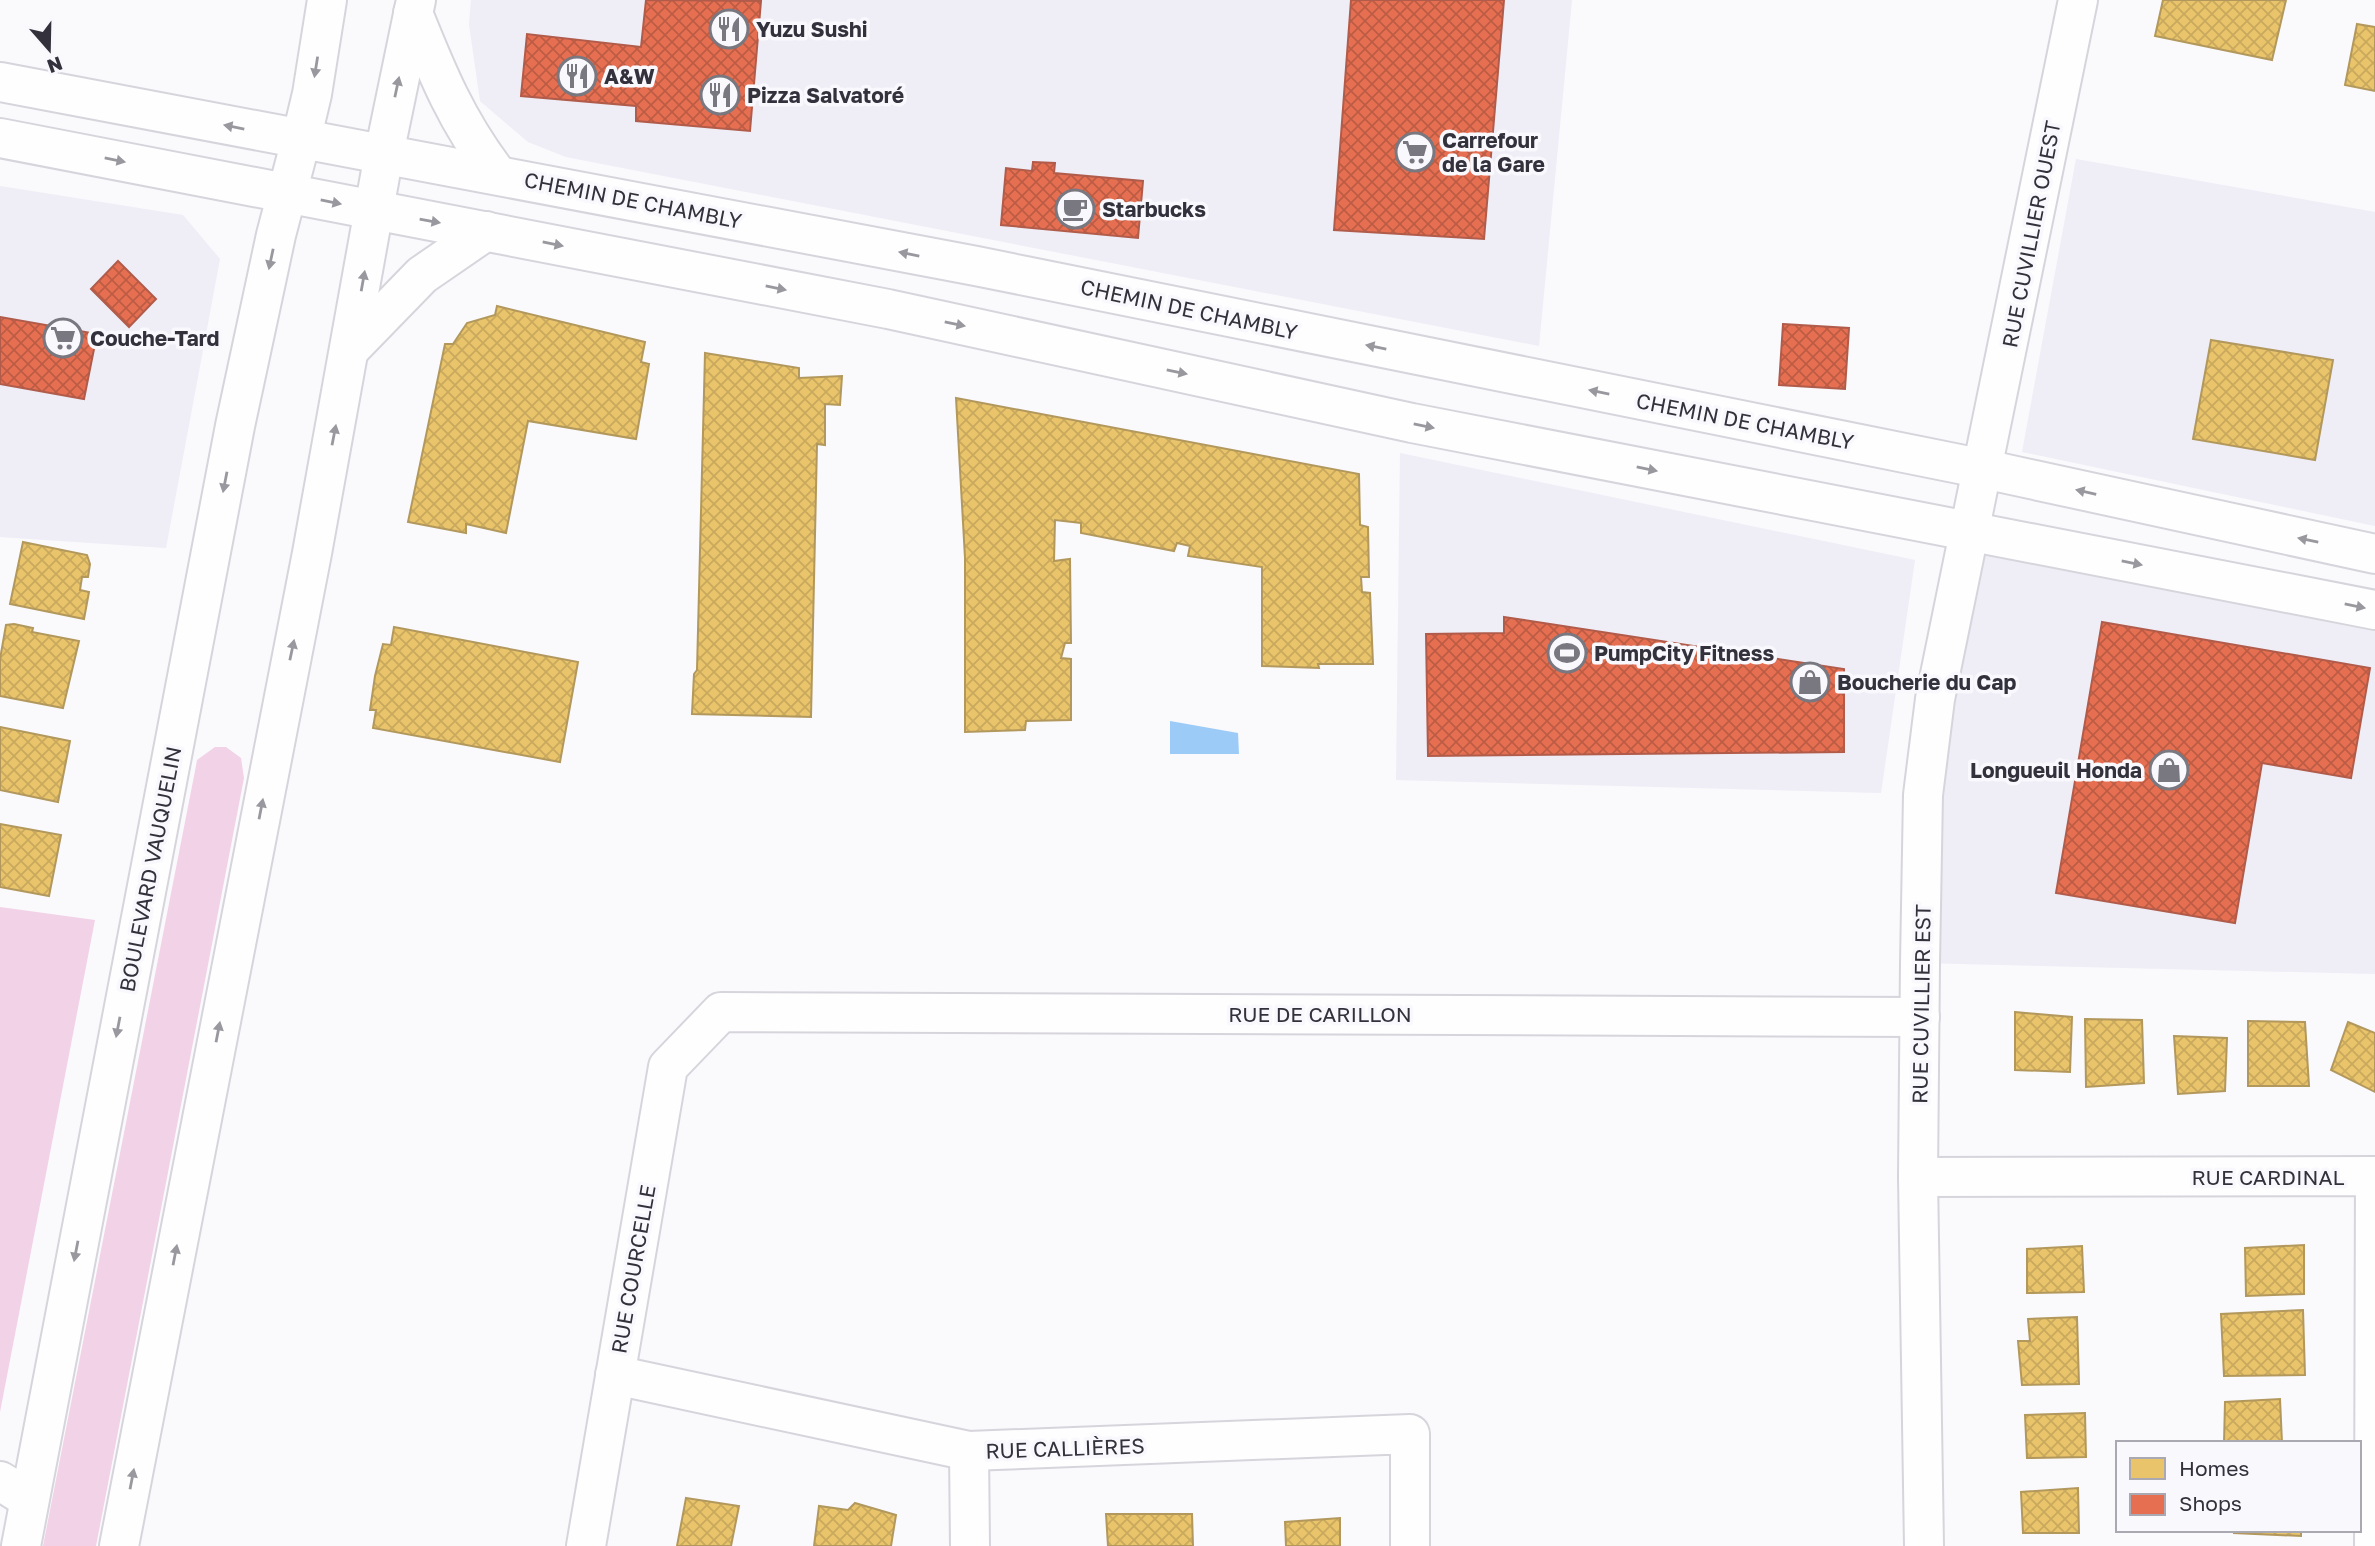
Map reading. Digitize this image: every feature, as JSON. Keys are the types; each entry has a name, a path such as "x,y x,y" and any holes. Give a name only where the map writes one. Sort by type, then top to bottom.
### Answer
{"street":[{"name":"BOULEVARD VAUQUELIN","path":"21,1546 15,1490 235,426 312,94 327,0"},
{"name":"RUE CUVILLIER OUEST","path":"1984,469 2078,0"},
{"path":"119,1546 351,348 384,153 414,7"},
{"path":"414,7 452,107 470,138 497,174"},
{"name":"CHEMIN DE CHAMBLY","path":"0,82 976,266 1984,469 2375,554"},
{"path":"0,138 911,314 1412,423 2375,610"},
{"path":"351,348 422,275 486,231"},
{"name":"RUE CUVILLIER EST","path":"1924,1546 1918,1177 1923,795 1935,699 1984,469"},
{"name":"RUE DE CARILLON","path":"721,1012 1920,1017"},
{"name":"RUE COURCELLE","path":"586,1546 668,1068 721,1012"},
{"name":"RUE CARDINAL","path":"1918,1177 2375,1176 2374,1546"},
{"name":"RUE CALLIÈRES","path":"615,1375 969,1451 1410,1434 1410,1546"},
{"path":"969,1451 970,1546"}],"shaded area":[{"path":"471,0 1572,0 1539,346 566,157 528,142 480,101 469,24"},
{"path":"2076,159 2375,212 2375,526 2022,452"},
{"path":"0,186 183,215 220,259 166,548 0,537"},
{"path":"1400,453 1915,560 1881,793 1396,780"},
{"path":"1969,532 2375,610 2375,974 1920,963"},
{"path":"215,747 226,747 241,758 244,778 96,1546 43,1546 197,760"},
{"path":"0,907 95,920 0,1412"}],"water":[{"path":"1170,721 1238,733 1239,754 1170,754"}],"building: Homes":[{"path":"2163,0 2286,0 2272,60 2155,36"},
{"path":"2357,24 2375,27 2375,91 2345,85"},
{"path":"497,306 645,342 641,362 649,364 636,439 528,421 506,533 466,524 466,533 408,522 445,344 453,344 467,323 495,315"},
{"path":"2211,340 2333,360 2315,460 2193,439"},
{"path":"705,353 799,368 799,378 842,376 840,405 825,404 825,445 817,444 811,717 692,714 694,674 697,670"},
{"path":"956,398 1359,474 1360,525 1368,527 1369,577 1361,577 1362,592 1370,593 1373,664 1318,664 1319,668 1262,666 1262,567 1188,556 1190,546 1177,543 1174,551 1081,533 1081,523 1055,520 1054,561 1070,559 1071,643 1065,643 1061,658 1071,659 1071,720 1026,721 1025,730 965,732 965,558"},
{"path":"23,542 87,555 90,564 88,577 82,577 80,590 89,592 84,619 10,604"},
{"path":"6,625 33,628 32,632 79,641 63,708 0,696 0,659"},
{"path":"394,627 578,662 560,762 373,728 376,710 370,710 375,676 383,644 391,645"},
{"path":"0,727 70,741 58,802 0,790"},
{"path":"0,824 61,835 49,896 0,887"},
{"path":"2015,1012 2072,1017 2070,1072 2015,1070"},
{"path":"2085,1019 2142,1020 2144,1083 2086,1087"},
{"path":"2248,1021 2305,1022 2309,1086 2248,1086"},
{"path":"2348,1022 2375,1033 2375,1092 2331,1070"},
{"path":"2174,1036 2227,1038 2225,1091 2178,1094"},
{"path":"2304,1245 2304,1294 2246,1296 2245,1248"},
{"path":"2082,1246 2084,1292 2027,1293 2027,1249"},
{"path":"2303,1310 2305,1375 2224,1376 2221,1314"},
{"path":"2077,1317 2079,1384 2022,1385 2018,1341 2030,1341 2028,1319"},
{"path":"2280,1399 2282,1441 2224,1441 2225,1402"},
{"path":"2085,1413 2086,1457 2027,1458 2025,1415"},
{"path":"2078,1488 2079,1533 2023,1533 2021,1492"},
{"path":"686,1498 739,1506 731,1546 677,1546"},
{"path":"855,1503 896,1515 891,1546 814,1546 819,1506 848,1510"},
{"path":"1106,1514 1192,1514 1193,1546 1108,1546"},
{"path":"1340,1518 1340,1546 1286,1546 1285,1522"},
{"path":"2301,1532 2301,1536 2234,1533"}],"building: Shops":[{"path":"646,0 761,1 750,131 636,121 636,106 521,96 527,34 641,47"},
{"name":"Carrefour de la Gare","path":"1351,0 1504,0 1484,239 1334,230"},
{"path":"1033,162 1055,163 1054,173 1143,181 1138,238 1001,225 1006,168 1032,171"},
{"path":"118,261 156,299 129,327 91,289"},
{"path":"0,317 97,334 84,399 0,384"},
{"path":"1783,324 1849,328 1845,389 1779,385"},
{"path":"1504,617 1844,669 1844,752 1428,756 1426,634 1504,633"},
{"name":"Longueuil Honda","path":"2102,622 2370,668 2351,778 2262,763 2235,923 2056,893"}],"place":[{"name":"Yuzu Sushi","path":"729,29"},
{"name":"A&W","path":"577,76"},
{"name":"Pizza Salvatoré","path":"720,95"},
{"name":"Carrefour de la Gare","path":"1415,152"},
{"name":"Starbucks","path":"1075,209"},
{"name":"Couche-Tard","path":"63,338"},
{"name":"PumpCity Fitness","path":"1567,653"},
{"name":"Boucherie du Cap","path":"1810,682"},
{"name":"Longueuil Honda","path":"2169,770"}]}
